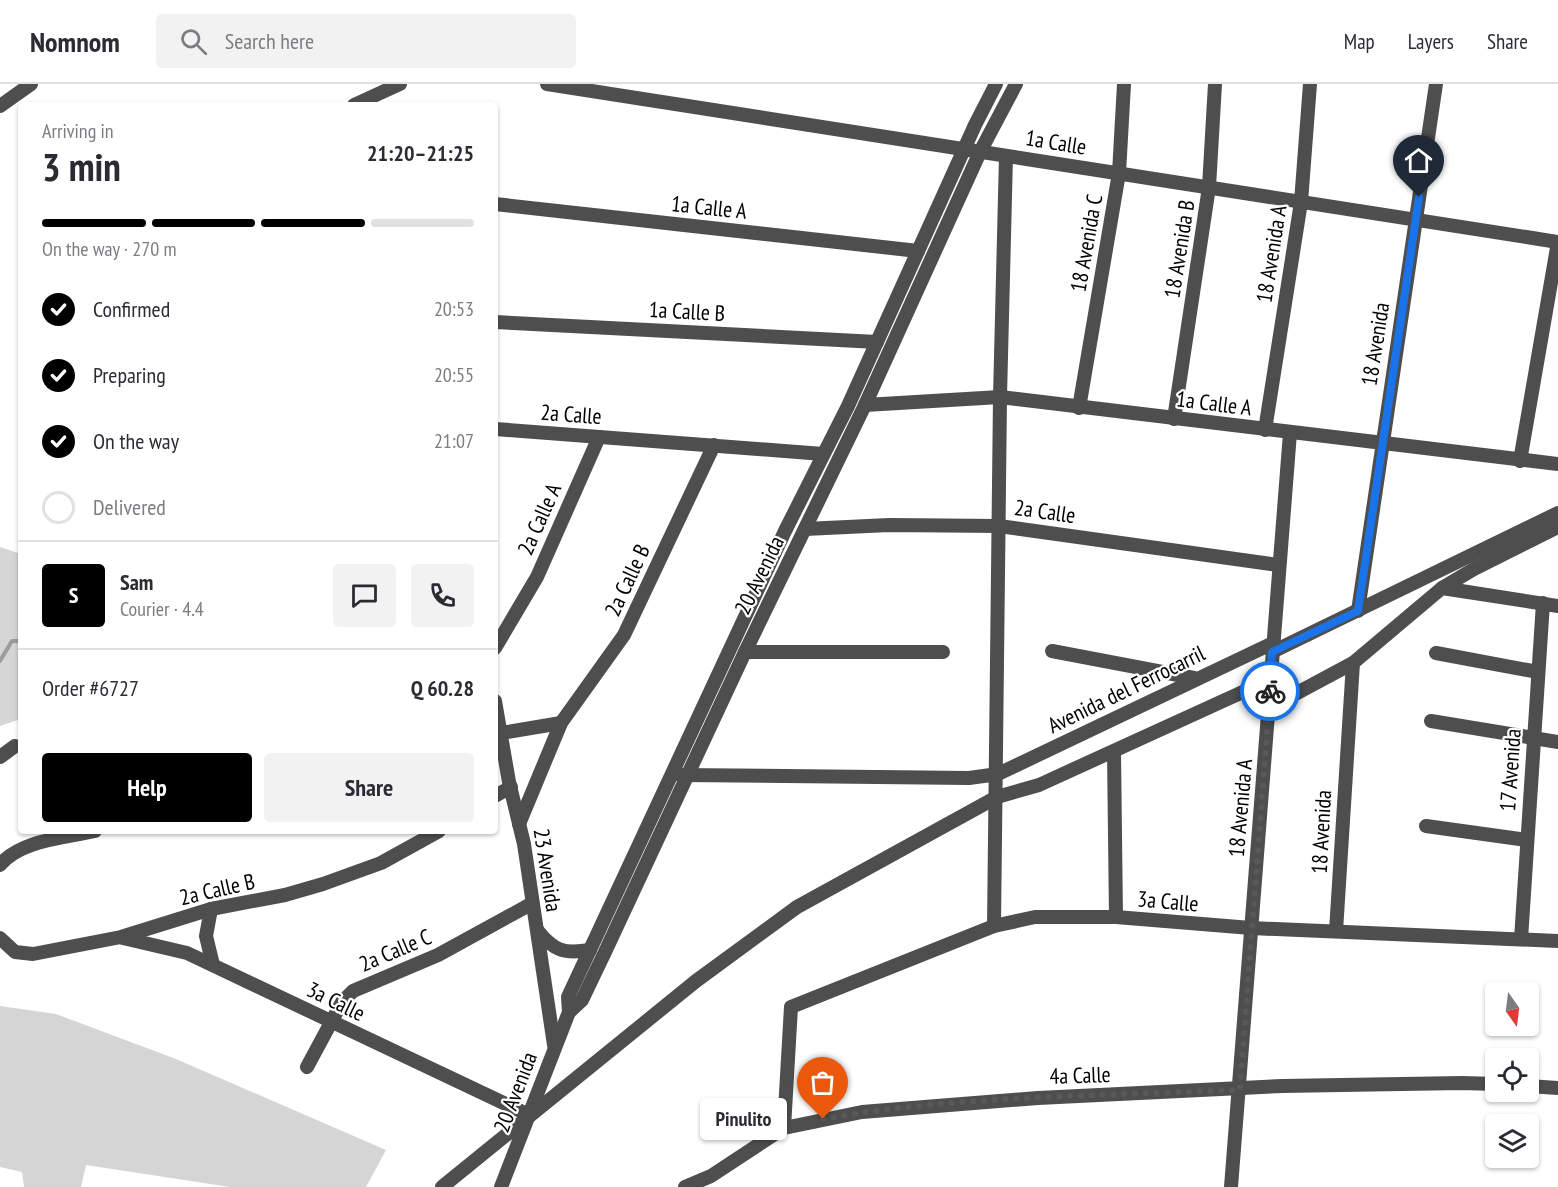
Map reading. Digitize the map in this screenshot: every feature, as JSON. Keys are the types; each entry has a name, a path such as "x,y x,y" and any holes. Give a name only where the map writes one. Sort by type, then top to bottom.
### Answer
{"street":[{"path":"0,106 31,84"},
{"name":"1a Calle","path":"547,84 1558,242"},
{"name":"20 Avenida","path":"569,1012 568,997 996,84"},
{"name":"20 Avenida","path":"501,1187 569,1012 582,1000 687,775 865,405 980,152 1016,84"},
{"name":"18 Avenida C","path":"1079,408 1119,173 1124,84"},
{"name":"18 Avenida B","path":"1174,419 1209,188 1215,84"},
{"name":"18 Avenida A","path":"1265,430 1301,202 1310,84"},
{"name":"18 Avenida","path":"1358,611 1436,84"},
{"path":"360,102 395,86"},
{"path":"390,102 395,86"},
{"path":"994,926 998,774 1000,397 1006,156"},
{"name":"1a Calle A","path":"498,204 918,251"},
{"path":"1520,461 1558,242"},
{"name":"1a Calle B","path":"498,322 877,342"},
{"name":"1a Calle A","path":"865,405 1000,397 1558,464"},
{"name":"2a Calle","path":"498,429 823,454"},
{"name":"18 Avenida A","path":"1231,1187 1290,433"},
{"name":"2a Calle A","path":"498,643 537,577 599,437"},
{"name":"2a Calle B","path":"519,824 561,723 624,635 714,445"},
{"name":"Avenida del Ferrocarril","path":"998,774 1194,678 1358,611 1558,513"},
{"name":"2a Calle","path":"805,529 879,525 999,526 1278,565"},
{"path":"1269,708 1353,663 1442,588 1474,569 1558,527"},
{"path":"1442,588 1558,606"},
{"name":"17 Avenida","path":"1521,939 1542,603"},
{"path":"1052,651 1194,678"},
{"path":"746,652 943,652"},
{"path":"1436,654 1538,672"},
{"name":"18 Avenida","path":"1336,931 1353,663"},
{"path":"441,1187 696,981 797,907 997,797 1039,785 1271,679"},
{"name":"23 Avenida","path":"498,717 524,844 531,904 555,1047"},
{"path":"1431,721 1558,742"},
{"path":"501,733 561,723"},
{"path":"0,757 15,747"},
{"path":"1114,752 1116,917"},
{"path":"673,775 969,778 998,774"},
{"path":"498,794 511,787"},
{"path":"1426,826 1527,840"},
{"path":"29,834 32,845"},
{"path":"0,865 6,858 32,845 82,834"},
{"name":"2a Calle B","path":"0,938 15,952 33,954 121,937 211,909 285,895 323,884 381,862 433,834"},
{"name":"2a Calle C","path":"307,1067 346,997 360,987 438,955 531,904"},
{"path":"211,909 206,936 213,965"},
{"name":"3a Calle","path":"784,1128 791,1007 994,926 1035,917 1116,917 1251,928 1558,941"},
{"path":"536,929 549,945 570,953 590,950"},
{"name":"3a Calle","path":"121,937 187,953 529,1115"},
{"name":"4a Calle","path":"685,1187 711,1176 784,1128 862,1112 1038,1098 1240,1090 1282,1086 1485,1084"},
{"path":"1539,1087 1558,1088"},
{"path":"711,1176 720,1187"}],"shaded area":[{"path":"0,547 18,553 18,720 0,726"},
{"path":"0,1006 56,1014 176,1059 386,1150 366,1187 230,1187 86,1165 81,1187 24,1187 22,1172 0,1167"}],"waterway":[{"path":"0,661 12,641 18,641"}],"way so far":[{"path":"823,1119 862,1112 1038,1098 1240,1090 1270,691"}],"place":[{"name":"Pinulito","path":"823,1119"}],"route":[{"path":"1270,691 1272,652 1358,611 1384,422 1419,197"}]}
